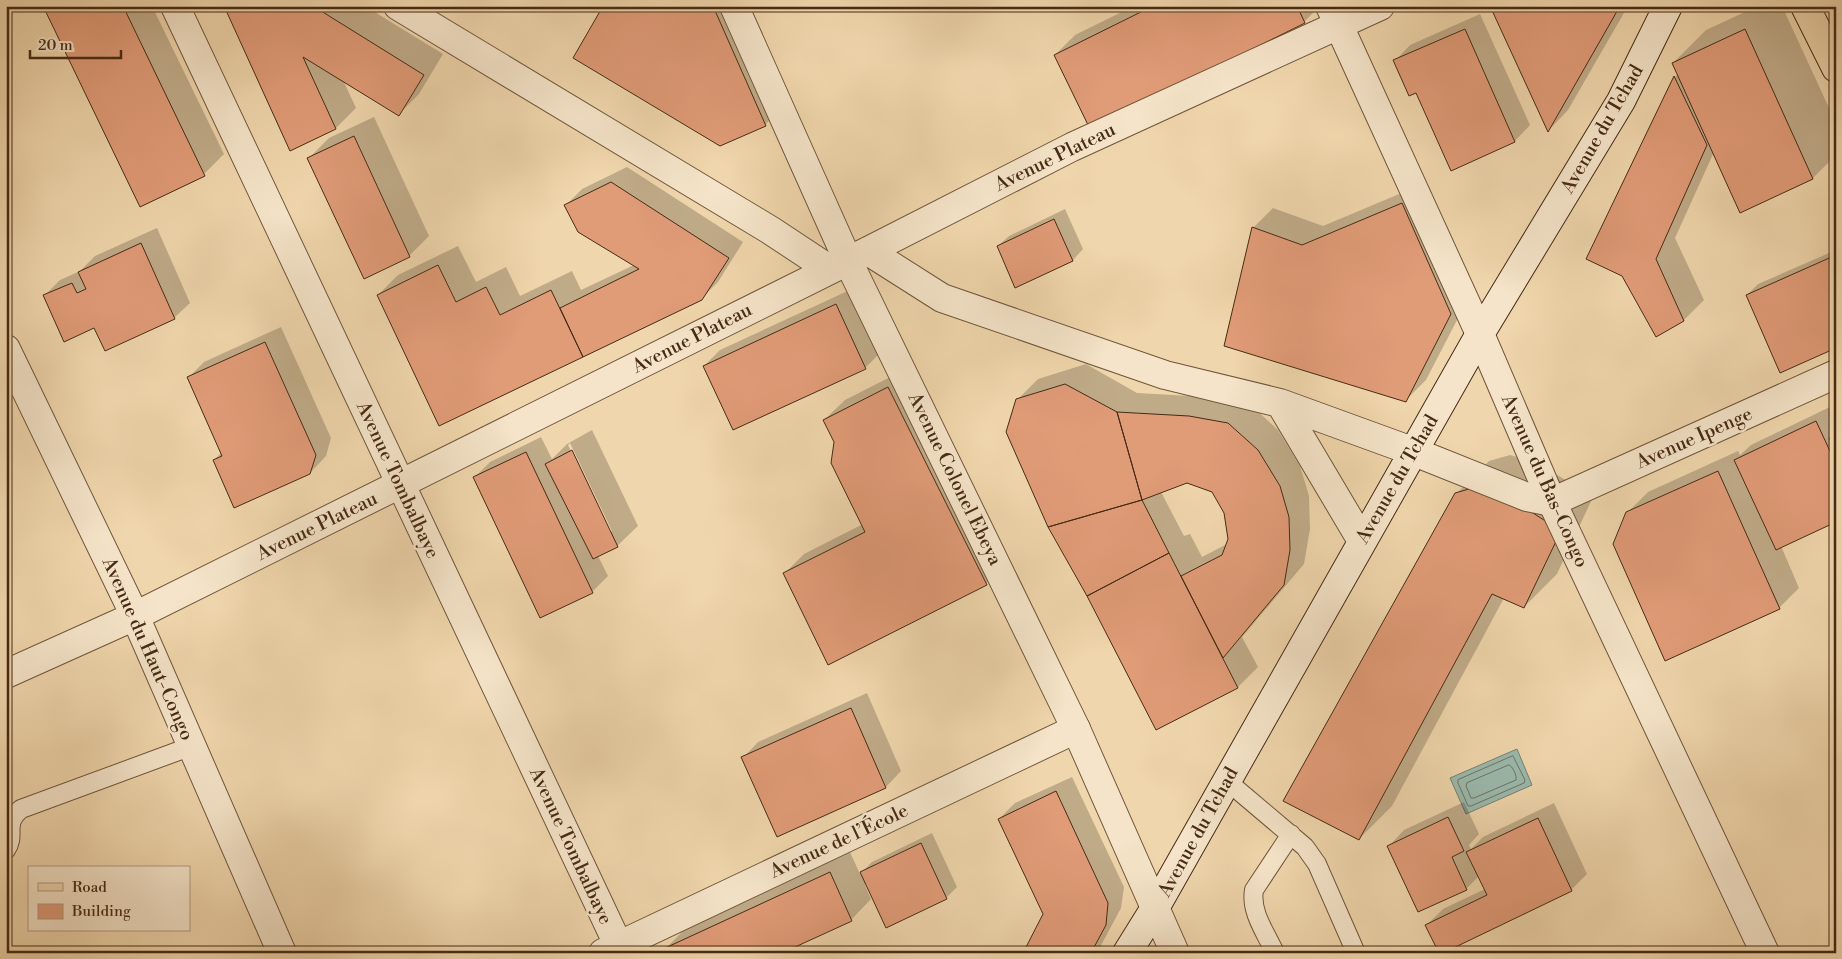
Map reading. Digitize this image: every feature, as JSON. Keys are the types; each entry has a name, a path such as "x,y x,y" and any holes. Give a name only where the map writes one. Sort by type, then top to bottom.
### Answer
{"main road":[{"path":"1805,6 1836,68"}],"street":[{"name":"Avenue Tombalbaye","path":"175,6 400,484 615,950"},
{"path":"398,6 770,230 942,298 1165,375 1280,403 1412,451 1527,497 1552,502"},
{"name":"Avenue Colonel Ebeya","path":"734,6 849,260 1076,729 1175,953"},
{"name":"Avenue Plateau","path":"6,674 135,616 1334,16 1380,6"},
{"name":"Avenue du Tchad","path":"1128,953 1412,451 1480,334 1621,101 1668,6"},
{"name":"Avenue du Bas-Congo","path":"1334,16 1480,334 1552,502 1765,953"},
{"name":"Avenue du Haut-Congo","path":"6,349 135,616 282,953"},
{"name":"Avenue Ipenge","path":"1552,502 1836,374"},
{"path":"1280,403 1362,541"},
{"name":"Avenue de l’École","path":"615,950 1076,729"}],"lane":[{"path":"6,850 10,844 10,822 21,810 192,746"},
{"path":"1226,781 1305,847 1317,864 1356,953"},
{"path":"1275,953 1254,907 1254,890 1291,834"}],"water":[{"path":"1517,749 1532,785 1466,814 1450,778"}],"building":[{"path":"43,6 123,6 205,176 140,207"},
{"path":"224,6 313,6 424,75 399,116 303,57 336,129 290,151"},
{"path":"603,6 713,6 766,126 720,146 573,58"},
{"path":"1153,6 1297,6 1305,23 1090,129 1054,55"},
{"path":"1490,6 1620,6 1548,132"},
{"path":"1465,29 1515,142 1451,171 1416,93 1409,96 1393,60"},
{"path":"1745,29 1813,179 1740,213 1672,63"},
{"path":"1674,76 1707,145 1656,259 1684,321 1656,337 1622,276 1586,259"},
{"path":"354,136 410,257 364,279 307,158"},
{"path":"611,182 729,258 702,300 583,357 560,308 639,269 578,232 564,205"},
{"path":"1402,203 1451,314 1406,402 1224,346 1252,227 1302,245"},
{"path":"1054,219 1073,261 1015,288 997,246"},
{"path":"141,243 175,319 105,351 94,328 64,342 43,295 72,283 77,293 86,289 78,272"},
{"path":"1836,255 1836,348 1780,373 1746,295"},
{"path":"438,265 456,302 486,287 500,315 551,290 583,357 439,426 377,295"},
{"path":"836,304 866,369 733,430 703,366"},
{"path":"265,342 316,455 310,474 234,508 213,460 222,456 187,377"},
{"path":"1065,384 1117,412 1142,500 1048,527 1006,432 1016,399"},
{"path":"888,387 987,585 828,665 783,573 865,532 831,463 834,442 823,420"},
{"path":"1117,412 1189,416 1228,423 1258,450 1280,486 1289,517 1290,550 1284,585 1223,658 1181,576 1222,555 1228,539 1224,513 1212,492 1187,483 1142,500"},
{"path":"1816,421 1836,464 1836,522 1776,550 1734,460"},
{"path":"1836,435 1836,452 1829,438"},
{"path":"572,450 618,547 593,559 545,464"},
{"path":"526,452 593,593 540,618 473,477"},
{"path":"1718,471 1780,609 1665,661 1613,544 1626,512"},
{"path":"1476,487 1505,495 1561,531 1524,608 1492,594 1359,840 1283,801 1455,493"},
{"path":"1142,500 1169,553 1087,596 1048,527"},
{"path":"1169,553 1238,688 1156,730 1087,596"},
{"path":"851,708 886,788 777,837 741,757"},
{"path":"1056,791 1108,903 1106,925 1091,953 1023,953 1043,914 998,819"},
{"path":"1448,817 1464,851 1452,857 1467,890 1418,912 1387,846"},
{"path":"1538,818 1572,891 1443,953 1439,953 1425,925 1487,895 1466,852"},
{"path":"921,843 947,899 886,928 860,872"},
{"path":"830,872 852,921 782,953 665,953 663,949"}]}
